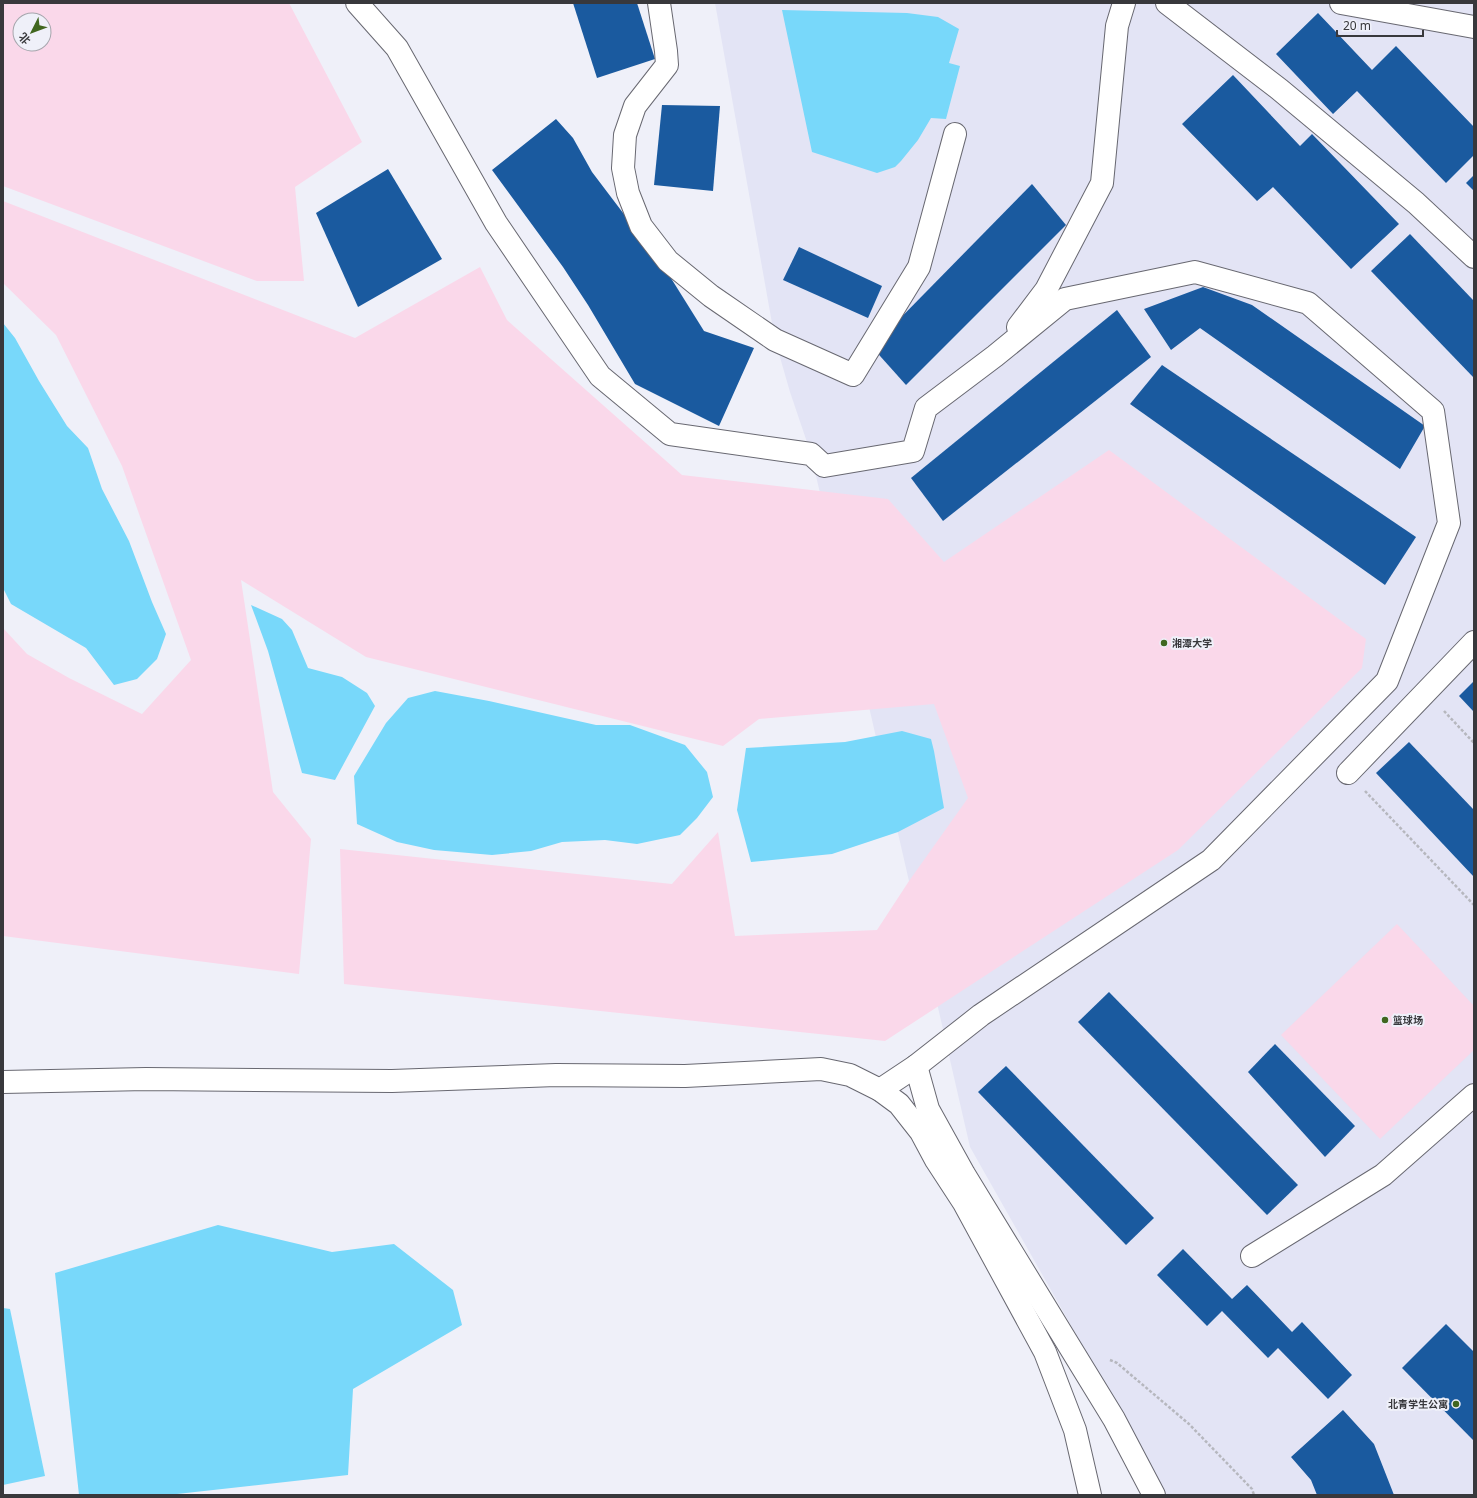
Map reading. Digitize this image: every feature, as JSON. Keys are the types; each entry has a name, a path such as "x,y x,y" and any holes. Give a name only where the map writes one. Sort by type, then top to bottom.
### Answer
{"street":[{"path":"357,3 397,48 496,223 600,376 670,434 811,454 824,466 913,451 926,408 995,356 1065,300 1195,272 1308,303 1433,411 1449,523 1387,681 1211,860 981,1015 916,1066 880,1090"},
{"path":"659,3 667,65 635,106 625,135 623,168 628,193 641,226 668,261 711,296 775,340 846,372 853,375 919,267 955,134"},
{"path":"995,356 1046,290 1102,183 1116,26 1124,3"},
{"path":"1167,3 1291,99 1416,203 1474,258"},
{"path":"1341,3 1474,27"},
{"path":"1348,773 1474,642"},
{"path":"916,1066 931,1115 972,1187 1114,1419 1154,1495"},
{"path":"3,1082 146,1079 392,1081 556,1074 685,1076 821,1069 850,1075 880,1090 899,1104 921,1132 971,1216 1045,1352 1075,1430 1090,1495"},
{"path":"1252,1256 1383,1175 1474,1095"}],"path":[{"path":"1426,692 1474,743"},
{"path":"1348,773 1474,905"},
{"path":"1104,1357 1117,1363 1189,1424 1252,1489 1254,1495"}],"shaded area":[{"path":"3,3 289,3 362,142 295,187 304,281 257,281 3,186"},
{"name":"湘潭大学","path":"715,3 1474,3 1474,1495 1167,1495 970,1147 811,454 790,392 775,340"},
{"path":"3,201 355,338 480,267 507,320 682,475 888,499 944,562 1109,450 1366,639 1362,668 1178,850 885,1041 344,984 340,849 672,884 718,832 735,936 877,930 909,881 968,798 934,704 759,719 723,746 366,657 241,580 273,792 311,839 299,974 3,936 3,628 27,654 69,678 142,714 191,660 122,466 56,335 3,283"},
{"name":"篮球场","path":"1397,924 1474,1006 1474,1050 1380,1139 1281,1035"}],"water":[{"path":"782,10 907,13 938,17 959,29 949,63 960,66 946,119 931,118 918,140 901,161 895,167 877,173 812,152"},
{"path":"3,323 15,338 39,381 67,426 88,448 102,489 129,541 166,634 157,659 137,679 114,685 86,648 11,604 3,588"},
{"path":"251,605 282,619 292,630 308,668 342,677 367,693 375,706 335,780 302,773 268,651"},
{"path":"435,691 489,701 596,725 630,725 685,745 707,772 713,797 697,818 680,835 637,844 605,840 562,842 531,851 492,855 434,850 397,842 357,824 354,776 386,723 408,698"},
{"path":"902,731 931,739 944,808 898,832 832,854 751,862 737,810 746,748 845,742"},
{"path":"218,1225 332,1252 394,1244 453,1290 462,1325 353,1389 348,1475 168,1495 79,1495 55,1273"},
{"path":"3,1308 10,1309 45,1476 3,1485"}],"building":[{"path":"573,3 637,3 655,59 597,78"},
{"path":"1318,13 1372,70 1396,46 1474,127 1474,155 1446,183 1357,91 1333,114 1276,54"},
{"path":"1233,75 1300,146 1312,134 1399,224 1351,269 1273,187 1257,201 1182,124"},
{"path":"662,105 720,106 713,191 654,185"},
{"path":"556,119 573,138 592,172 664,267 704,331 754,348 719,426 635,384 588,305 563,267 492,170"},
{"path":"388,169 442,259 358,307 316,213"},
{"path":"1474,175 1474,191 1466,183"},
{"path":"1032,184 1066,225 906,385 872,347"},
{"path":"1410,234 1474,301 1474,378 1371,271"},
{"path":"799,247 882,286 868,318 783,280"},
{"path":"1203,287 1252,305 1425,426 1400,469 1200,328 1171,350 1144,309"},
{"path":"1117,310 1151,357 943,521 911,478"},
{"path":"1162,365 1416,537 1385,585 1130,404"},
{"path":"1474,681 1474,712 1459,696"},
{"path":"1409,742 1474,810 1474,877 1376,773"},
{"path":"1109,992 1298,1185 1267,1215 1078,1022"},
{"path":"1275,1044 1355,1126 1325,1157 1248,1072"},
{"path":"1006,1066 1154,1218 1126,1245 978,1092"},
{"path":"1183,1249 1232,1299 1247,1285 1292,1332 1302,1322 1352,1375 1328,1399 1278,1348 1268,1358 1222,1311 1207,1326 1157,1275"},
{"name":"北青学生公寓","path":"1446,1324 1474,1352 1474,1441 1402,1368"},
{"path":"1343,1410 1374,1444 1394,1495 1317,1495 1311,1480 1291,1457"}],"place":[{"name":"湘潭大学","path":"1164,643"},
{"name":"篮球场","path":"1385,1020"},
{"name":"北青学生公寓","path":"1456,1404"}]}
